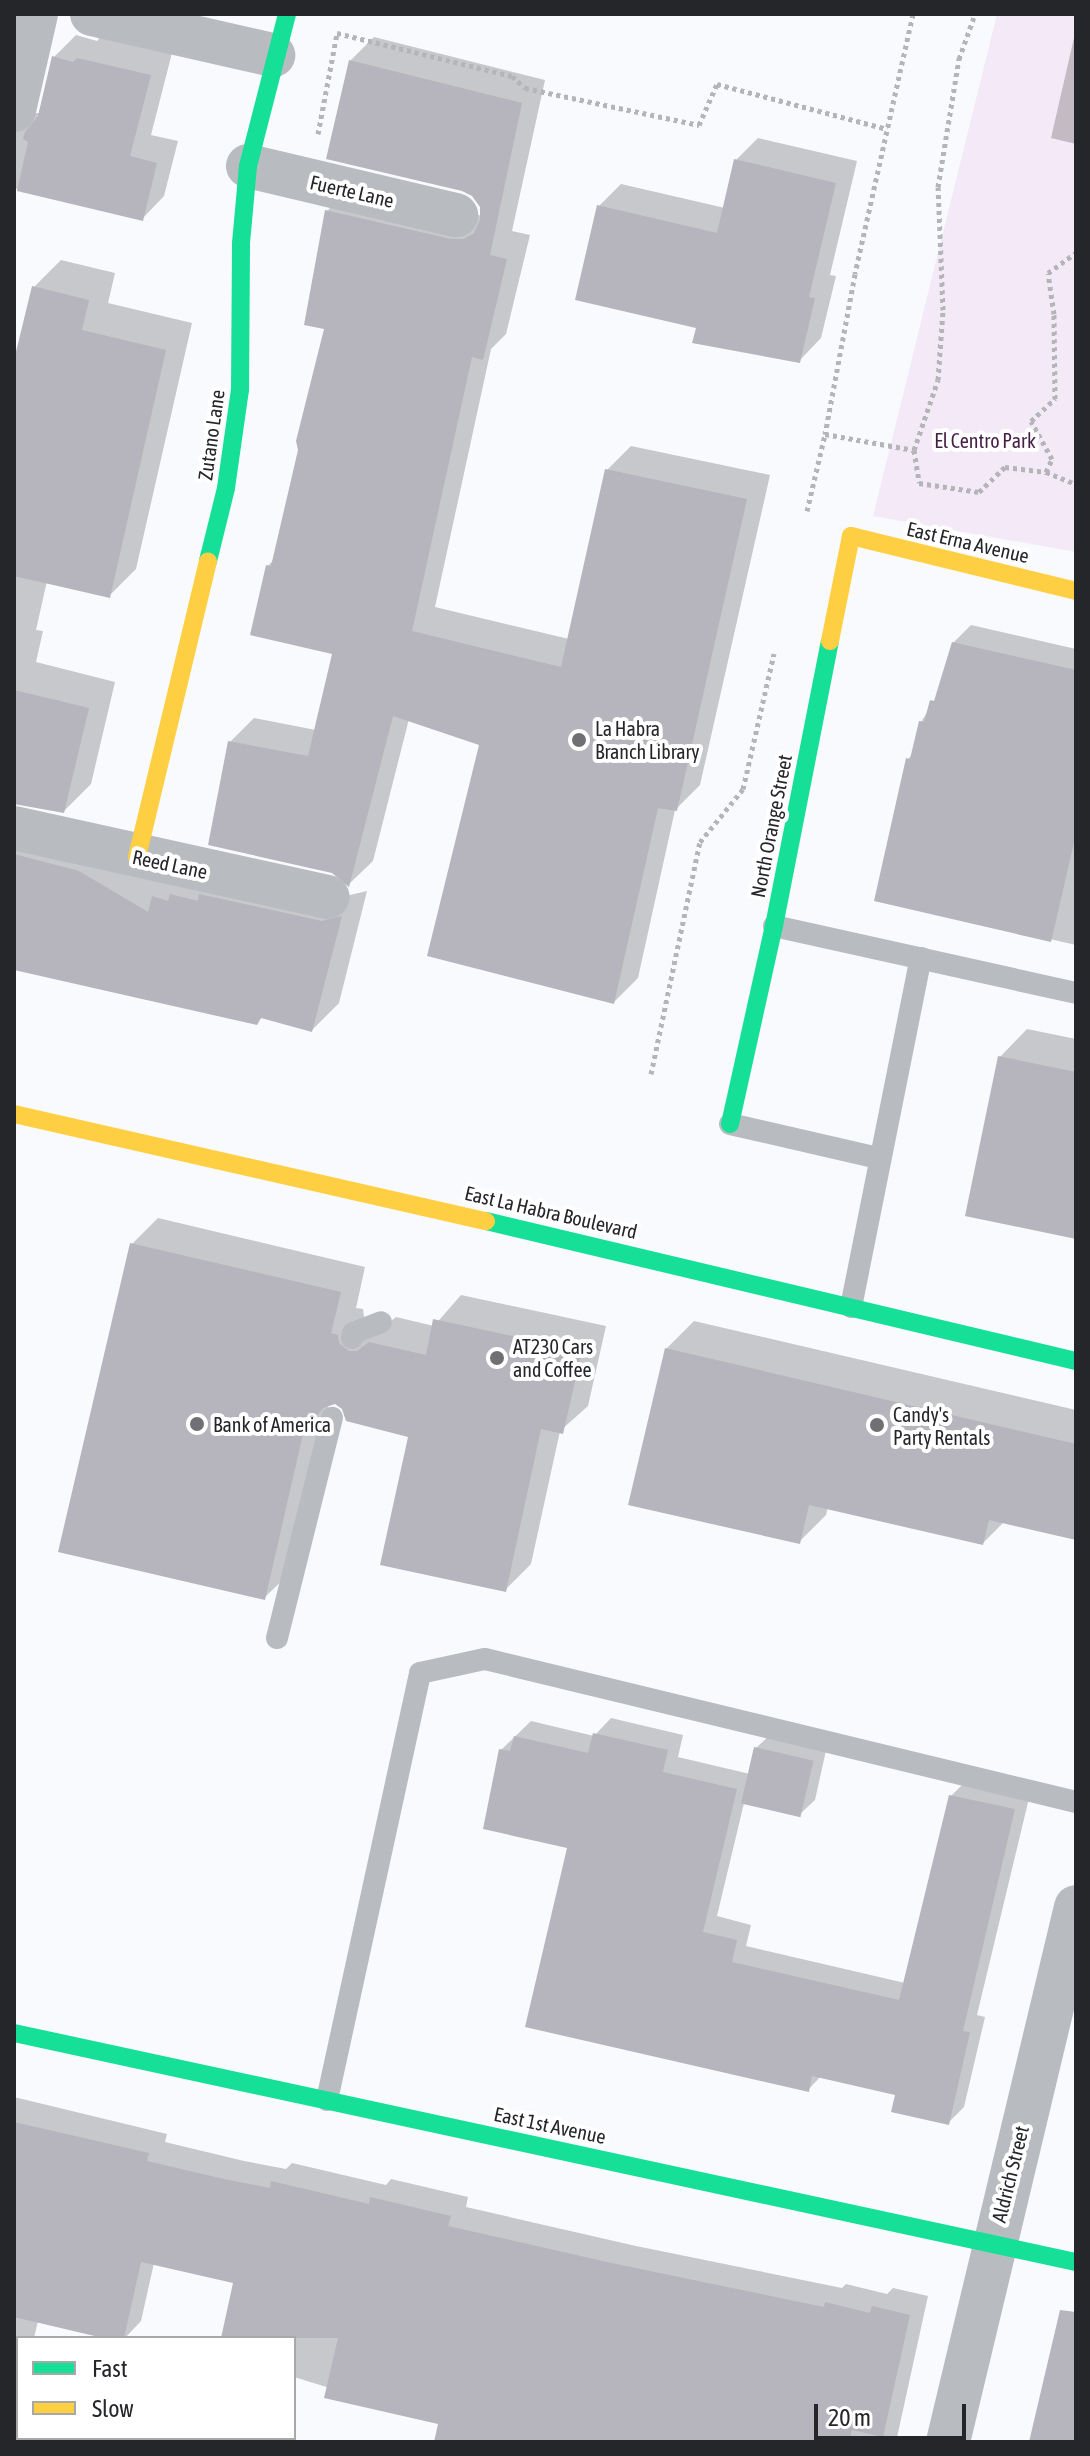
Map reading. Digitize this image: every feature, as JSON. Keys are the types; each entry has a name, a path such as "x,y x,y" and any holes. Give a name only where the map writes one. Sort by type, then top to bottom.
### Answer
{"street":[{"path":"14,110 36,14"},
{"path":"92,14 273,55"},
{"name":"Zutano Lane","path":"137,857 226,488 240,390 241,243 248,166 273,55 287,14"},
{"name":"Fuerte Lane","path":"248,166 456,215"},
{"name":"East Erna Avenue","path":"851,536 1076,591"},
{"name":"North Orange Street","path":"730,1124 774,926 851,536"},
{"name":"Reed Lane","path":"14,828 327,897"},
{"name":"East La Habra Boulevard","path":"14,1114 1076,1361"},
{"name":"Aldrich Street","path":"948,2442 993,2243 1076,1907"},
{"name":"East 1st Avenue","path":"14,2033 1076,2262"}],"lane":[{"path":"774,926 1076,993"},
{"path":"851,1307 921,958"},
{"path":"730,1124 879,1158"},
{"path":"352,1338 353,1333 381,1322"},
{"path":"277,1638 332,1418"},
{"path":"327,2100 420,1673 485,1659 1076,1802"}],"path":[{"path":"805,523 913,14"},
{"path":"975,14 959,59 938,187 943,310 938,380 914,450 919,483 979,492 1005,467 1046,472 1076,484"},
{"path":"303,179 319,130 337,33 512,76 525,88 699,125 717,84 887,129"},
{"path":"1046,472 1052,459 1031,421 1055,399 1054,314 1048,273 1076,253"},
{"path":"825,434 914,450"},
{"path":"651,1074 700,842 743,789 777,641"}],"green space":[{"name":"El Centro Park","path":"997,14 1076,14 1076,552 873,516"}],"building":[{"path":"52,56 73,62 77,58 151,75 130,156 157,163 143,221 17,191 28,142 23,139 38,116"},
{"path":"349,60 522,103 490,255 507,259 483,360 472,357 412,631 561,667 605,469 747,499 677,811 658,808 614,1004 427,956 479,745 393,716 349,887 332,873 208,845 228,741 308,756 332,654 250,635 266,565 271,566 298,450 296,441 324,329 304,325 325,210 451,239 464,239 474,233 480,220 480,207 472,196 462,191 326,159"},
{"path":"734,159 836,183 809,297 815,298 800,363 692,343 696,328 575,300 597,205 717,233"},
{"path":"32,286 89,300 82,330 166,350 110,598 14,576 14,360"},
{"path":"952,642 1076,670 1076,834 1051,942 874,901 906,758 910,759 919,721 924,722 930,700 934,701"},
{"path":"14,690 89,708 64,813 14,804"},
{"path":"14,854 79,871 148,912 152,896 168,901 170,894 198,901 199,894 322,921 342,916 312,1032 261,1018 257,1025 14,970"},
{"path":"998,1056 1076,1072 1076,1239 965,1216"},
{"name":"Bank of America","path":"130,1243 341,1292 331,1333 338,1335 339,1343 349,1351 357,1351 369,1342 426,1355 433,1319 582,1351 563,1434 541,1429 506,1592 380,1565 408,1437 346,1421 342,1409 335,1404 323,1408 318,1415 308,1412 265,1600 58,1552"},
{"path":"665,1348 1076,1444 1076,1540 989,1520 983,1545 809,1505 800,1544 628,1505"},
{"path":"593,1733 668,1750 663,1772 737,1789 703,1932 737,1940 732,1962 899,2000 949,1795 1015,1809 963,2031 970,2032 949,2125 891,2112 895,2095 812,2076 809,2092 525,2027 567,1848 483,1829 499,1749 510,1751 514,1736 588,1753"},
{"path":"754,1747 813,1761 800,1817 741,1804"},
{"path":"14,2122 149,2153 147,2161 224,2179 270,2188 271,2181 369,2204 370,2197 451,2216 448,2226 616,2264 824,2307 825,2302 870,2313 872,2306 910,2315 883,2437 852,2430 849,2442 434,2442 438,2424 324,2398 338,2338 221,2336 233,2283 141,2262 124,2336 95,2336 14,2317"},
{"path":"1060,2310 1076,2312 1076,2442 1029,2442"}],"traffic: fast":[{"path":"208,561 226,488 240,390 241,243 248,166 287,14"},
{"path":"730,1124 774,926 830,641"},
{"path":"486,1221 1076,1361"},
{"path":"14,2033 1076,2262"}],"traffic: slow":[{"path":"830,641 851,536 1076,591"},
{"path":"137,857 208,561"},
{"path":"14,1114 486,1221"}],"place":[{"name":"La Habra Branch Library","path":"579,740"},
{"name":"AT230 Cars and Coffee","path":"497,1358"},
{"name":"Bank of America","path":"197,1424"},
{"name":"Candy's Party Rentals","path":"877,1425"}]}
